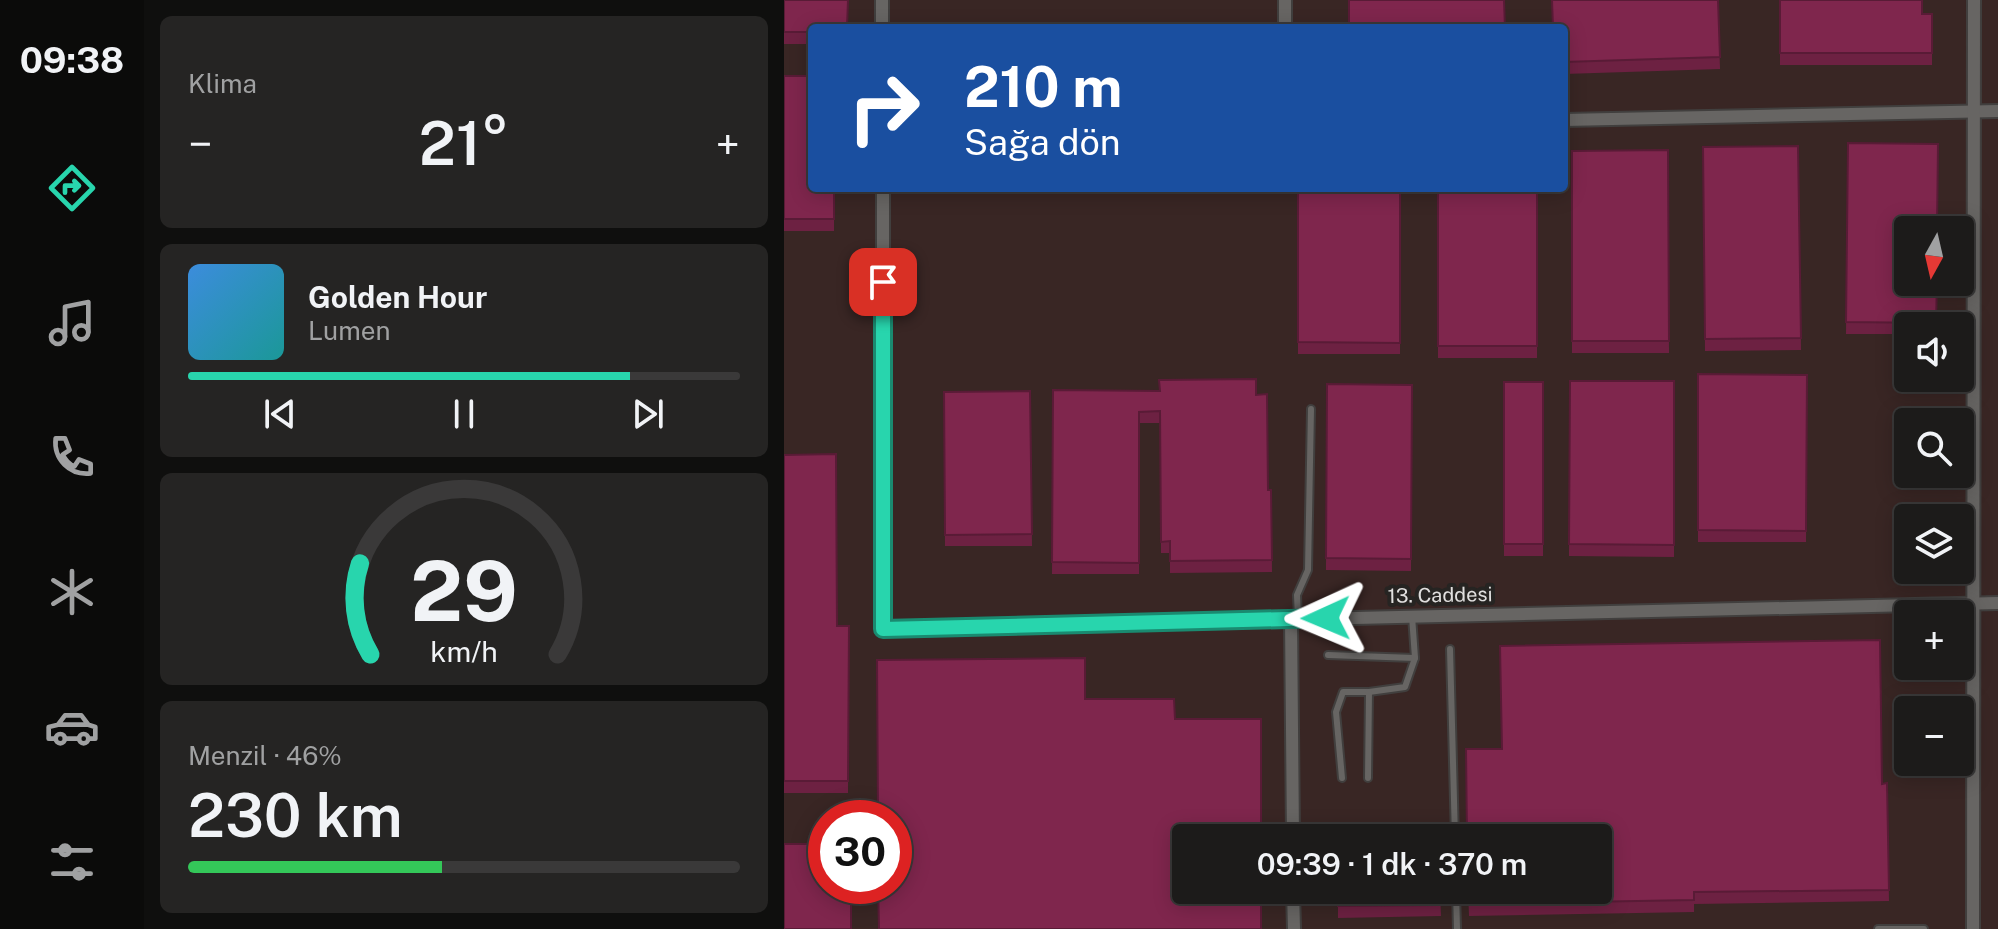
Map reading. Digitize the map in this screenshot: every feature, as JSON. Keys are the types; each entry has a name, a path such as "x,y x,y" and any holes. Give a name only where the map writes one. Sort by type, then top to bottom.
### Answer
{"street":[{"path":"882,0 882,24"},
{"path":"1285,0 1285,24"},
{"path":"1974,0 1974,600"},
{"path":"1568,120 1998,111"},
{"name":"13. Caddesi","path":"883,192 883,629 1894,606"},
{"name":"13. Caddesi","path":"1974,604 1998,603"},
{"path":"1293,824 1295,618"},
{"path":"1973,929 1974,680"},
{"path":"1293,904 1294,929"}],"lane":[{"path":"1295,618 1297,595 1308,570 1311,409"},
{"path":"1342,778 1336,712 1343,692 1405,687 1415,658 1412,616"},
{"path":"1450,649 1455,824"},
{"path":"1328,655 1415,658"},
{"path":"1368,778 1369,692"},
{"path":"1456,904 1457,929"},
{"path":"1878,929 1924,929"}],"shaded area":[{"path":"784,0 1998,0 1998,929 784,929"}],"building":[{"path":"784,0 848,0 847,24 808,24 808,32 784,32"},
{"path":"1349,0 1504,0 1505,24 1349,24"},
{"path":"1552,0 1718,0 1720,57 1568,62 1568,24 1553,24"},
{"path":"1780,0 1922,0 1922,14 1932,14 1932,53 1780,53"},
{"path":"784,76 808,76 808,192 834,192 834,219 784,219"},
{"path":"1848,143 1938,144 1937,216 1894,216 1894,296 1937,296 1936,312 1894,312 1894,323 1846,322"},
{"path":"1798,146 1801,338 1705,339 1703,147"},
{"path":"1668,150 1669,341 1572,341 1572,151"},
{"path":"1298,192 1400,192 1400,343 1298,342"},
{"path":"1438,192 1537,192 1537,346 1438,346"},
{"path":"1698,374 1807,375 1806,531 1698,530"},
{"path":"1256,379 1256,395 1267,394 1272,560 1170,561 1170,541 1161,542 1160,411 1139,412 1139,563 1052,562 1053,390 1160,391 1159,380"},
{"path":"1570,381 1674,381 1674,545 1569,544"},
{"path":"1504,382 1543,382 1543,544 1504,544"},
{"path":"1327,384 1412,385 1411,559 1326,558"},
{"path":"1030,391 1032,534 945,535 944,392"},
{"path":"836,454 837,626 849,626 848,781 784,781 784,455"},
{"path":"1880,640 1882,784 1887,783 1889,890 1694,892 1694,900 1612,901 1612,824 1467,824 1466,749 1502,749 1500,646"},
{"path":"1085,658 1085,699 1174,699 1175,719 1261,719 1261,824 1172,824 1172,904 1261,904 1261,929 879,929 878,904 912,904 912,800 878,800 877,660"},
{"path":"784,844 808,844 808,904 851,904 851,929 784,929"},
{"path":"1338,904 1441,905 1338,906"}],"route":[{"path":"883,282 883,629 1326,618"}]}
